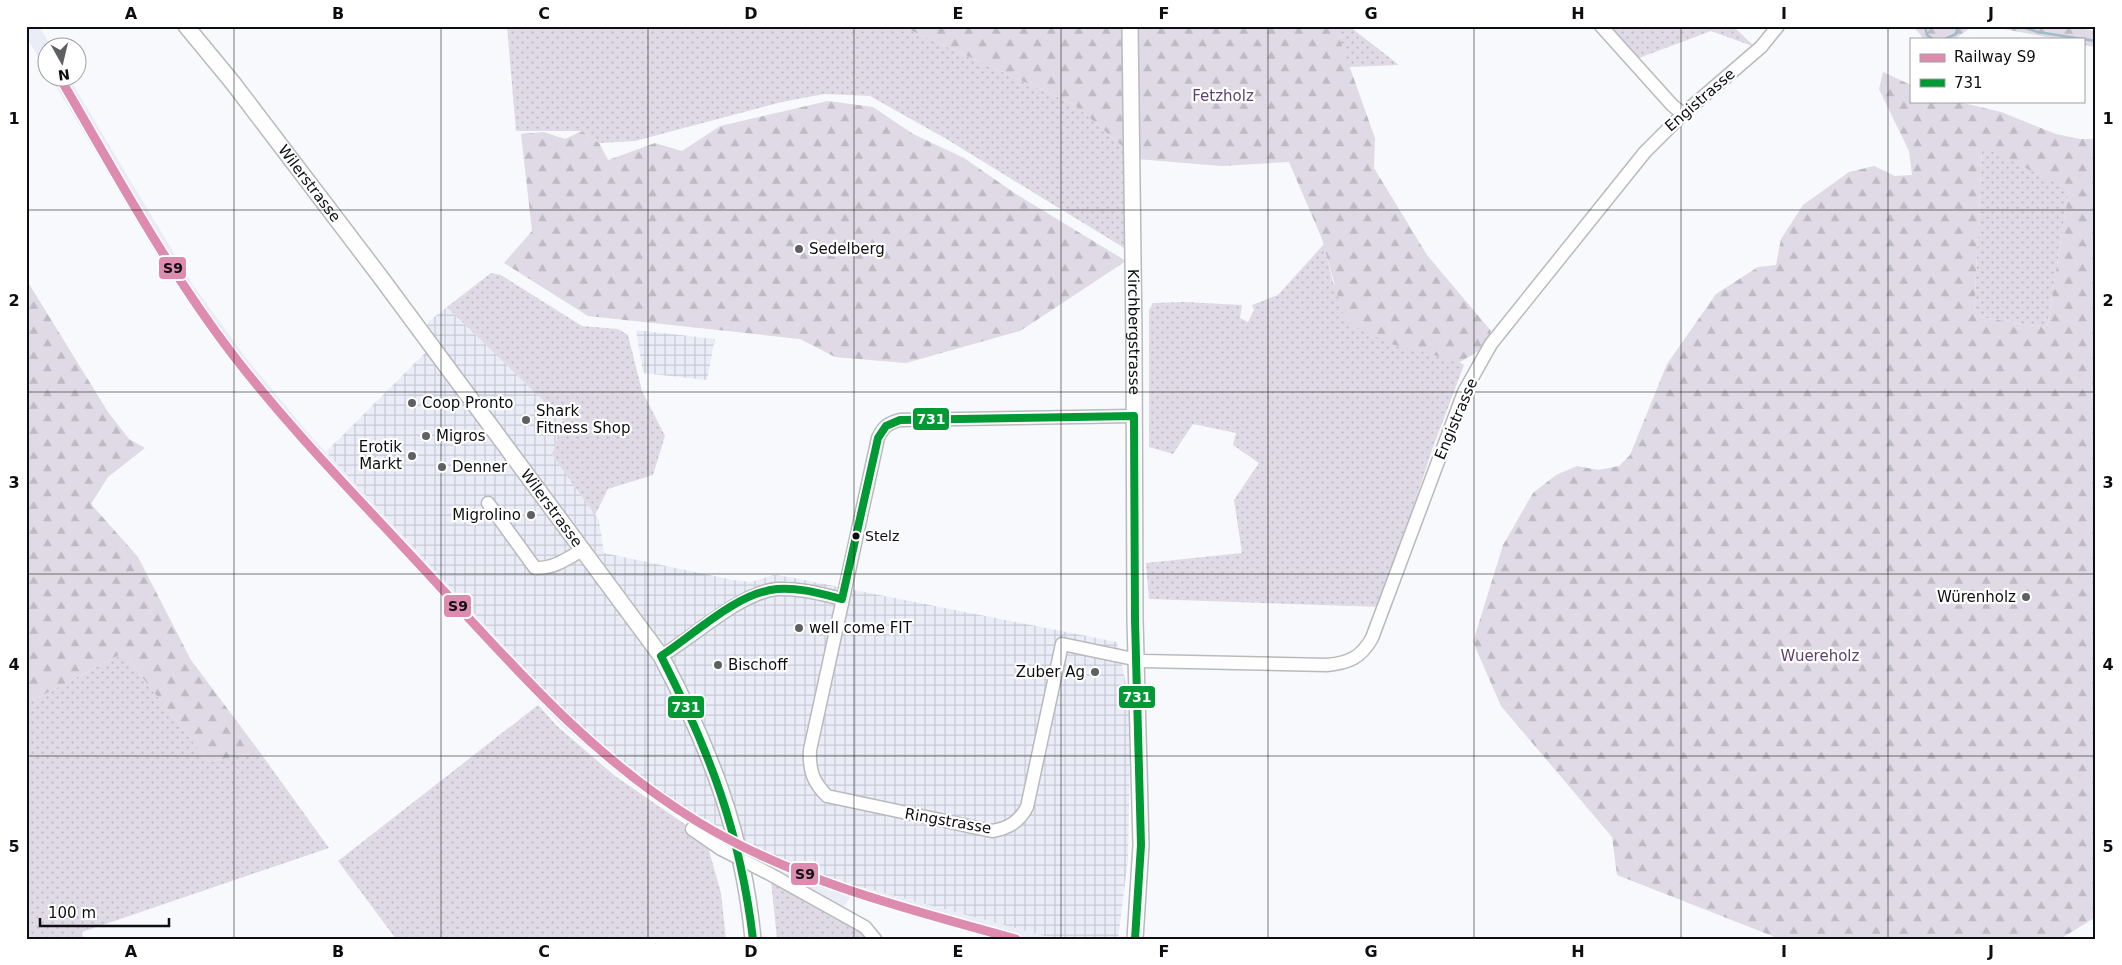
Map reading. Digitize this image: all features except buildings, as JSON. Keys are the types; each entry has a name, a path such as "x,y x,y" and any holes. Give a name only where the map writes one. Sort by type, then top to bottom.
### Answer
{"main road":[{"name":"Wilerstrasse","path":"186,26 233,83 464,390 660,656 692,714 734,828 747,887 753,939"},
{"name":"Kirchbergstrasse","path":"1130,26 1134,254 1136,660 1141,845 1135,939"}],"street":[{"path":"1601,26 1672,105 1683,114"},
{"name":"Engistrasse","path":"1136,660 1327,665 1345,663 1357,658 1367,648 1464,392 1492,344 1645,152 1683,114 1761,47 1778,26"},
{"path":"660,656 703,626 749,598 760,594 776,589 793,589 842,599 878,438 882,428 890,422 900,420 1134,416"},
{"path":"488,504 535,568 554,566 582,550"},
{"name":"Ringstrasse","path":"842,599 810,750 809,765 812,779 818,787 827,796 840,800 992,831 1006,828 1022,817 1027,807 1062,644 1136,660"},
{"path":"692,829 720,849 865,927 875,939"}],"shaded area":[{"path":"26,26 39,26 46,38 38,38 38,57 26,36"},
{"path":"57,88 75,88 193,285 246,358 310,435 569,716 658,790 715,826 712,839 621,776 562,726 352,500 250,385 168,274"},
{"path":"447,307 563,420 552,455 599,520 604,553 733,580 751,582 774,575 789,577 1117,642 1131,707 1128,859 1118,939 1056,939 865,888 861,890 823,877 762,851 714,826 658,790 569,716 326,452 427,351 428,322"},
{"path":"636,330 715,339 707,380 643,373"},
{"path":"755,848 823,877 861,890 865,888 1056,939 997,939 850,897 843,909 770,870 765,863 757,859"}],"green space":[{"path":"507,26 901,26 1075,105 1137,159 1134,254 948,140 870,96 824,94 782,102 635,141 599,143 582,131 516,131"},
{"name":"Fetzholz","path":"901,26 1335,26 1375,138 1374,168 1427,255 1491,331 1484,348 1460,362 1391,344 1345,322 1322,239 1289,162 1221,166 1137,159 1075,105"},
{"path":"1335,26 1349,26 1399,65 1349,67"},
{"path":"1607,26 1733,26 1755,47 1711,31 1639,58"},
{"path":"1913,26 1939,26 1941,29 1943,26 1973,26 1956,38 1923,38"},
{"path":"1989,26 2065,26 2096,31 2096,47 2084,45 2084,38 2051,38"},
{"name":"Wuereholz","path":"1883,72 1910,85 1910,102 1959,102 2001,112 2056,134 2080,139 2096,139 2096,917 2060,939 1780,939 1617,875 1612,837 1501,706 1473,642 1503,545 1533,493 1556,475 1577,466 1598,470 1619,466 1630,455 1667,364 1716,294 1758,267 1776,265 1781,239 1803,205 1849,172 1874,166 1895,176 1912,175 1909,151 1879,89","holes":["1982,147 2069,189 2047,328 1974,316"]},
{"path":"828,101 873,107 913,134 964,158 1016,194 1126,261 1020,331 906,363 835,357 800,339 588,316 504,263 532,231 521,134 544,132 565,139 582,131 599,143 608,160 655,143 682,151 720,126"},
{"path":"1982,146 2069,189 2047,328 1974,316"},
{"path":"1324,244 1333,283 1464,365 1432,450 1381,607 1149,599 1146,563 1242,553 1234,500 1259,463 1233,445 1236,433 1193,424 1173,454 1149,447 1149,310 1153,303 1185,302 1242,305 1240,318 1248,322 1254,310 1252,305 1278,295"},
{"path":"491,273 501,275 582,326 618,329 628,335 642,391 665,436 653,475 608,489 595,515 552,455 563,420 447,307"},
{"path":"26,279 108,412 129,439 145,448 108,477 91,504 138,557 191,660 259,751 209,762 123,653 26,704"},
{"path":"123,653 209,762 259,751 329,848 82,932 83,939 26,939 26,704"},
{"path":"538,705 557,726 615,776 692,829 708,847 721,893 726,939 396,939 338,861"},
{"path":"771,881 862,932 868,939 777,939"}],"waterway":[{"path":"1925,26 1927,35 1932,38"},
{"path":"1947,38 1956,34 1958,26"},
{"path":"2019,26 2038,32 2076,38"},
{"path":"2084,39 2096,41"}],"rail line":[{"name":"S9","path":"66,88 186,289 257,386 335,474 501,653 593,744 661,798 735,843 773,861 813,877 893,904 1016,939"}],"transit line":[{"name":"731","path":"753,939 740,863 720,793 694,726 661,656 731,606 762,592 777,589 794,589 842,599 878,438 886,426 900,420 1134,416 1135,620 1141,845 1135,939"}],"place":[{"name":"Sedelberg","path":"799,249"},
{"name":"Coop Pronto","path":"412,403"},
{"name":"Shark Fitness Shop","path":"526,420"},
{"name":"Migros","path":"426,436"},
{"name":"Erotik Markt","path":"412,456"},
{"name":"Denner","path":"442,467"},
{"name":"Migrolino","path":"531,515"},
{"name":"Stelz","path":"856,536"},
{"name":"Würenholz","path":"2026,597"},
{"name":"well come FIT","path":"799,628"},
{"name":"Bischoff","path":"718,665"},
{"name":"Zuber Ag","path":"1095,672"}]}
